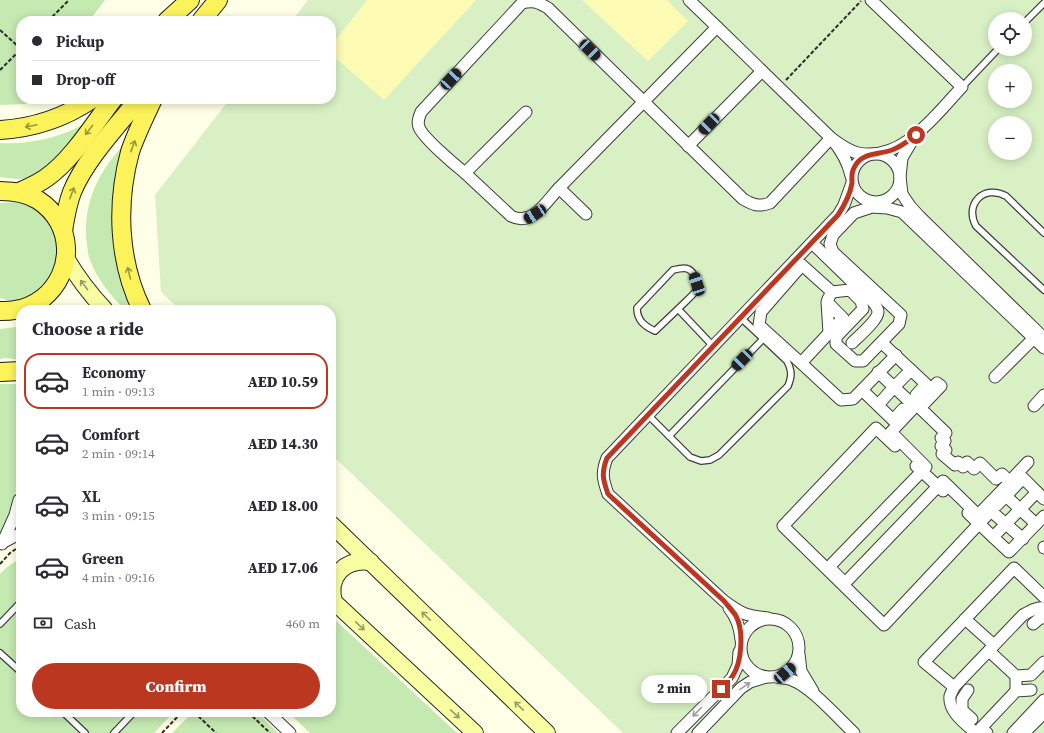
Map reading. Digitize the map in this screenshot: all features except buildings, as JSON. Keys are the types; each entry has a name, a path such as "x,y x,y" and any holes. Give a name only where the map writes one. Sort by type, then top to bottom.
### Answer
{"main road":[{"path":"172,16 190,0"},
{"path":"178,16 190,0"},
{"path":"205,16 218,0"},
{"path":"0,130 32,126 50,121 67,114 84,104"},
{"path":"19,192 33,186 58,168 109,104"},
{"path":"63,231 66,211 72,192 81,174 135,104"},
{"path":"140,305 129,277 124,252 121,227 122,201 125,176 131,152 151,104"},
{"path":"0,191 19,192 38,200 53,213 63,231 66,244 64,270 51,292 32,305"},
{"path":"0,372 16,371"}],"street":[{"path":"689,0 831,138 845,148 858,153 881,154 894,162 898,169 902,194 910,206 920,218 1039,338 1044,348"},
{"path":"838,215 848,194 854,168 858,161 865,156 892,150 904,144 916,135 962,87 871,0"},
{"path":"717,27 644,102 559,188 535,214 528,219 518,220 511,216 425,136 419,128 418,120 421,112 522,3 531,1 538,2 548,8 644,102 688,146 743,199 753,205 762,206 770,203 831,138"},
{"path":"688,146 762,71"},
{"path":"465,174 526,112"},
{"path":"854,733 818,698 808,685 801,671 798,640 794,631 787,624 778,619 751,616 739,612 724,601 608,494 603,480 603,467 607,458 838,215 848,208 860,204 887,200 897,190 902,158 916,135"},
{"path":"831,138 849,165 854,191 859,196 866,201 896,204 907,209 920,218"},
{"path":"559,188 586,214"},
{"path":"829,297 850,290 861,301 863,309 836,337 836,344 855,361 863,361 899,324 900,315 833,252 830,244 833,235 854,213 872,207 888,208 902,212 1039,338"},
{"path":"812,243 874,303 877,308 878,312 875,320 852,344"},
{"path":"66,258 77,276 101,305"},
{"path":"801,362 843,318 829,297 802,265 760,312 759,325 841,400 853,399 896,355"},
{"path":"995,377 1039,338"},
{"path":"862,390 893,420 926,384 882,343"},
{"path":"878,405 911,370"},
{"path":"878,372 910,402"},
{"path":"1010,482 1002,474 996,479 980,463 974,469 968,462 963,467 958,462 955,465 942,454 946,450 941,446 945,441 942,438 946,433 920,408 941,386 937,383 891,432 926,467 828,567 845,583 943,481 978,515 1010,482 1028,462"},
{"path":"1034,406 1044,395"},
{"path":"993,537 1021,510 1041,495 1023,478 991,511 979,524 884,625 783,526 876,428 938,486 979,524 993,537 1009,552 1040,520 1021,510 1006,496"},
{"path":"1,544 12,523 16,511"},
{"path":"991,511 1008,524 1023,539"},
{"path":"336,529 547,733"},
{"path":"1,544 16,536"},
{"path":"336,577 340,571 351,563 371,562"},
{"path":"954,687 924,662 1014,568 1044,597"},
{"path":"676,733 732,678 738,665 740,627 736,616 724,601"},
{"path":"336,605 475,733"},
{"path":"981,731 957,715 952,706 950,696 954,687 1023,615 1031,610 1044,608"},
{"path":"768,618 761,619 748,627 740,644 743,660 750,670 758,675 792,680 818,698"},
{"path":"1033,624 1040,618 1044,618"},
{"path":"965,619 1016,676 1016,691 981,731"},
{"path":"698,733 741,688 750,682 785,673 792,667 797,659 799,650"},
{"path":"1016,676 1031,675 1044,662"},
{"path":"1031,675 1031,690 1044,705"},
{"path":"968,690 962,699 962,710 981,731"},
{"path":"1016,691 1031,690"},
{"path":"1013,733 1044,705"},
{"path":"1024,733 1044,705"},
{"path":"273,717 290,733"}],"lane":[{"path":"1032,15 1044,3"},
{"path":"962,87 991,56"},
{"path":"1044,233 1006,196 1001,194 995,192 984,194 973,206 972,216 976,226 1044,290"},
{"path":"680,268 688,269 694,274 697,284 696,290 678,309 655,331 645,326 637,314 637,308 673,270 680,268"},
{"path":"678,309 713,346"},
{"path":"648,415 690,457 701,461 710,460 719,456 788,386 791,377 791,369 787,361 740,317"},
{"path":"669,436 763,339"},
{"path":"0,624 16,607"},
{"path":"0,653 16,667"},
{"path":"68,717 85,733"},
{"path":"114,733 129,717"}],"path":[{"path":"53,16 69,0"},
{"path":"779,87 862,0"},
{"path":"0,30 16,44"},
{"path":"0,70 16,54"},
{"path":"0,564 10,553 16,549"},
{"path":"162,733 177,717"},
{"path":"199,717 216,733"},
{"path":"253,717 270,733"}],"green space":[{"path":"0,0 105,0 93,16 16,16 16,104 26,104 0,105"},
{"path":"308,0 367,0 336,40 336,16 296,16"},
{"path":"476,0 582,0 648,61 688,21 667,0 1044,0 1044,733 623,733 336,459 336,305 175,305 161,292 155,195 226,104 336,104 336,58 384,100"},
{"path":"88,122 60,160 32,178 17,179 0,177 0,143 23,143 46,139 68,132"},
{"path":"127,141 132,305 121,305 110,293 100,280 88,253 86,225 91,197 99,178"},
{"path":"19,202 40,210 59,235 59,268 33,296 19,300 9,300 0,298 0,203"},
{"path":"16,327 16,359 0,359 0,329"},
{"path":"0,384 16,384 16,488 14,515 0,539"},
{"path":"16,561 16,717 169,717 154,733 0,733 0,574"},
{"path":"336,621 457,733 310,733 293,717 336,717"},
{"path":"188,717 262,717 278,733 172,733"}],"sand":[{"path":"367,0 476,0 384,100 336,58 336,40"},
{"path":"582,0 667,0 689,21 648,61"}],"route":[{"path":"721,689 732,678 738,665 741,641 740,627 736,616 724,601 608,494 603,480 603,467 607,458 838,215 844,205 852,183 851,176 858,161 865,156 892,150 904,144 916,135"}]}
